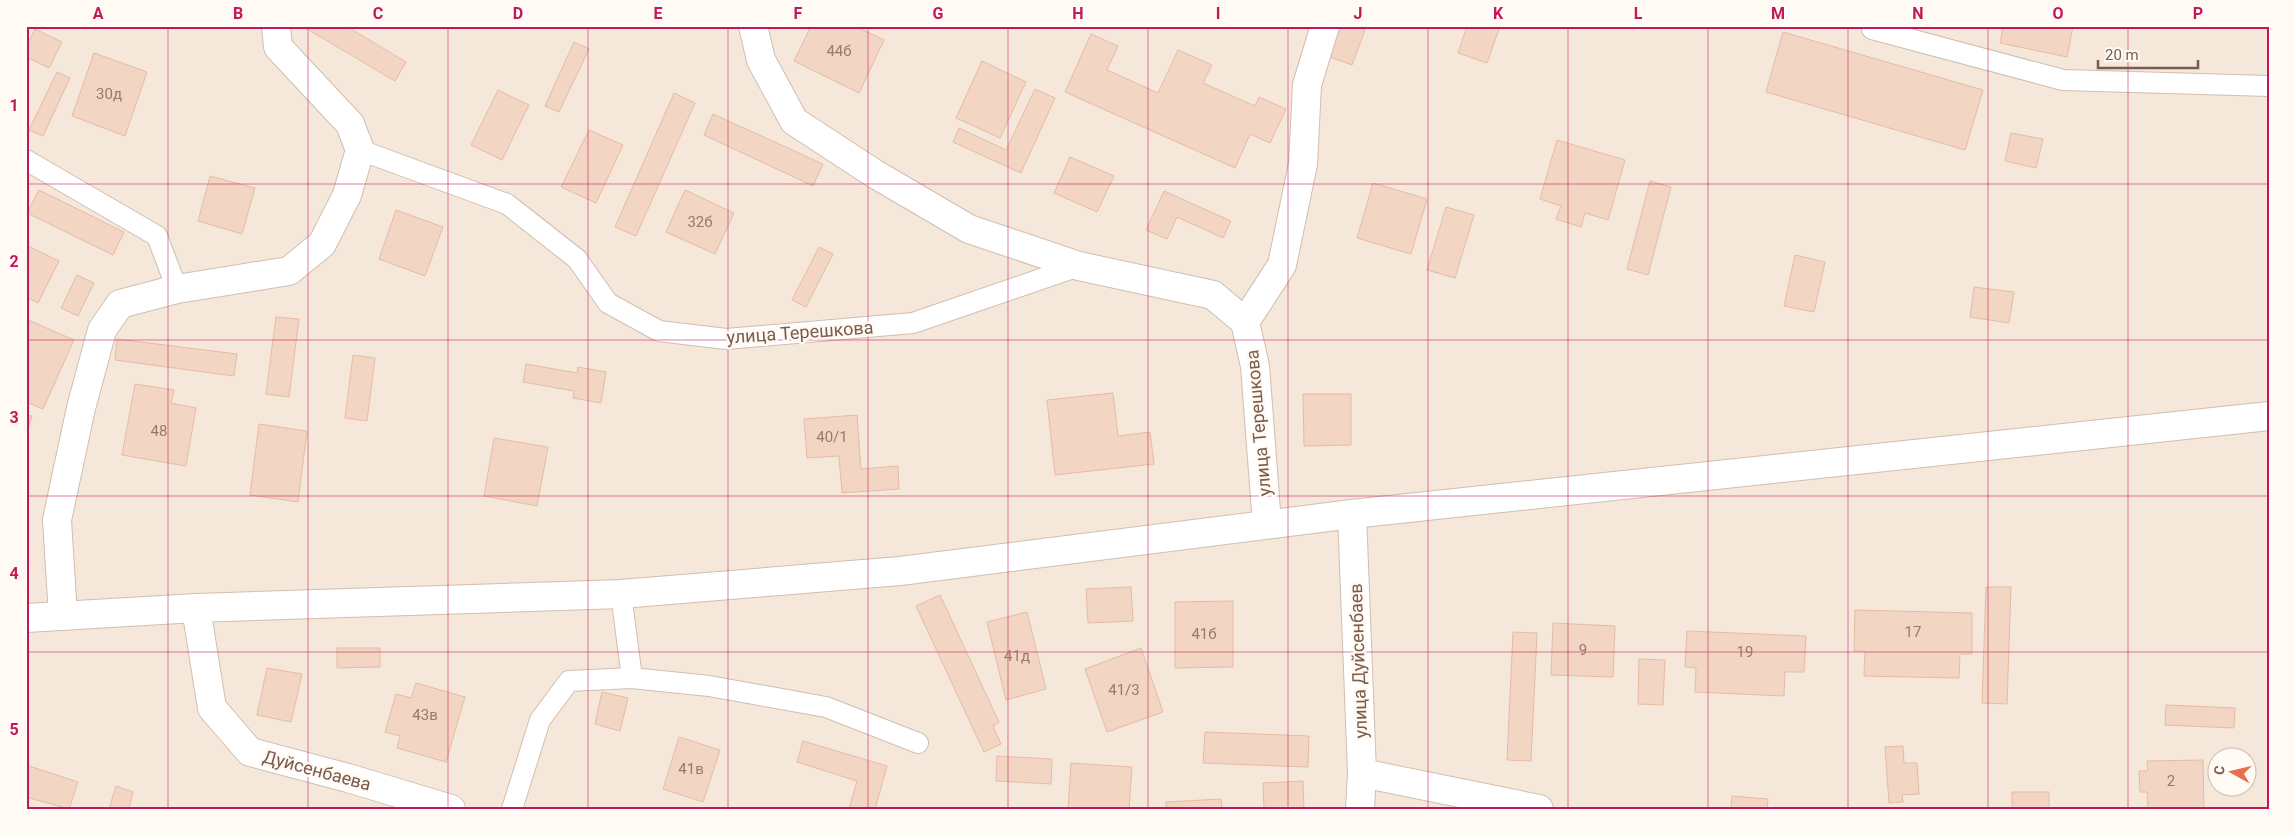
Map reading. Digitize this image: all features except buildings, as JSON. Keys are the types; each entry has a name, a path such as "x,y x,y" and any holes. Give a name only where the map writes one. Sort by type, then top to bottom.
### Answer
{"street":[{"path":"63,616 57,520 80,408 102,330 120,304 177,289 289,272 322,244 346,195 360,150 350,124 278,47 276,26"},
{"path":"753,26 761,60 794,121 875,174 969,229 1079,266 1213,295 1245,322 1282,265 1303,164 1307,85 1325,26"},
{"name":"улица Терешкова","path":"1245,322 1255,366 1267,524"},
{"path":"26,618 196,608 621,594 900,571 1352,514 2269,416"},
{"name":"улица Дуйсенбаев","path":"1352,514 1362,773 1360,809"},
{"name":"Дуйсенбаева","path":"196,608 212,708 250,752 348,778 451,809"},
{"path":"1362,773 1539,809"}],"lane":[{"path":"1872,29 2063,80 2269,86"},
{"name":"улица Терешкова","path":"360,150 507,204 577,259 608,303 659,331 726,339 913,323 1079,266"},
{"path":"26,160 157,236 177,289"},
{"path":"621,594 632,678"},
{"path":"512,809 540,720 569,681 632,678 709,686 826,707 918,743"}],"shaded area":[{"path":"26,26 2269,26 2269,809 26,809"}]}
